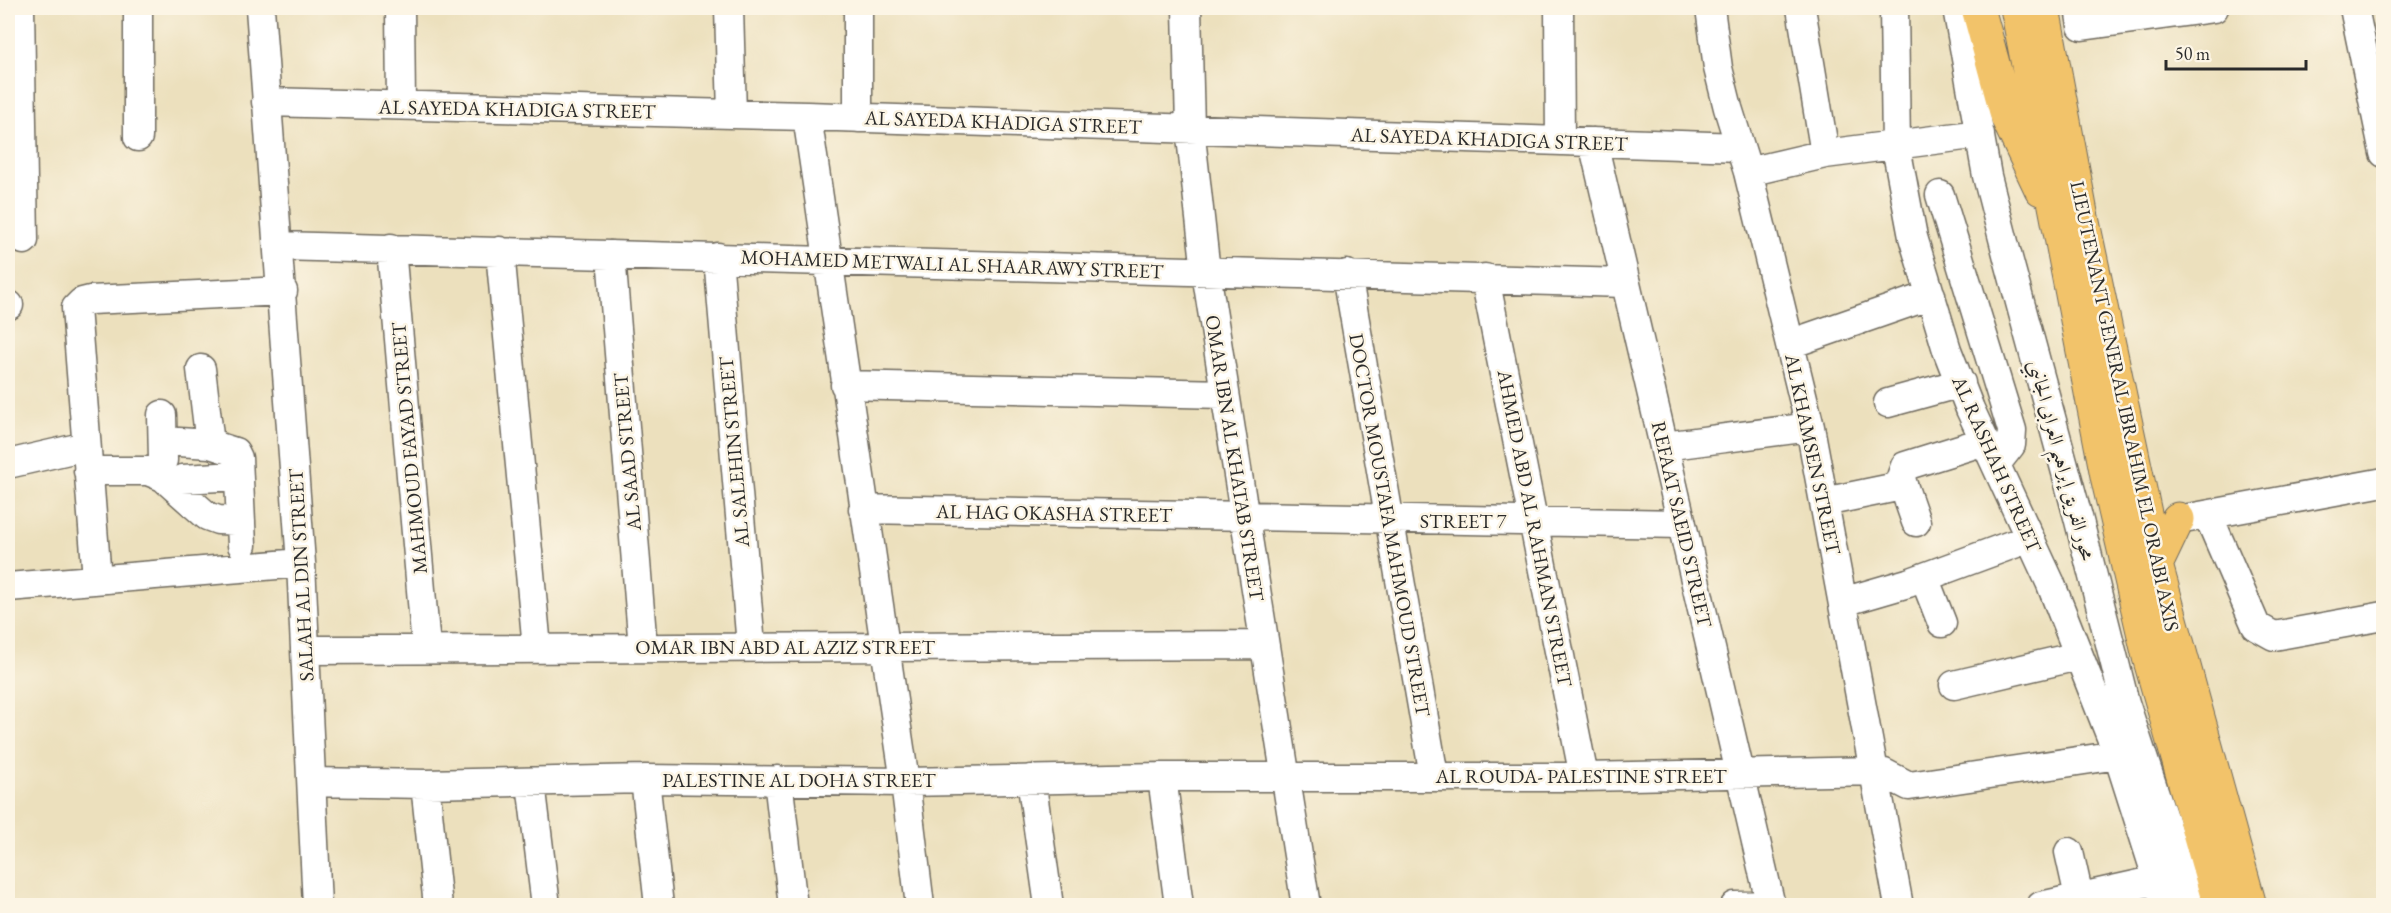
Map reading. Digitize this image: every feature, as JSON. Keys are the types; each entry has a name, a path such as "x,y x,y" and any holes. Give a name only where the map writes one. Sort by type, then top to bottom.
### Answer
{"main road":[{"path":"1978,8 2008,118 2029,167 2056,212"},
{"name":"LIEUTENANT GENERAL IBRAHIM EL ORABI AXIS","path":"2018,8 2107,476 2150,657 2220,906"},
{"name":"LIEUTENANT GENERAL IBRAHIM EL ORABI AXIS","path":"2043,8 2081,213 2156,566 2250,906"},
{"path":"2156,566 2193,517"}],"street":[{"path":"18,224 15,174 20,8"},
{"path":"138,8 138,137"},
{"name":"SALAH AL DIN STREET","path":"260,8 283,291 301,563 317,906"},
{"path":"400,8 402,105"},
{"path":"729,8 732,114"},
{"path":"858,8 858,118"},
{"name":"OMAR IBN AL KHATAB STREET","path":"1187,8 1190,128 1206,272 1306,906"},
{"path":"1559,8 1560,141"},
{"name":"AL KHAMSEN STREET","path":"1710,8 1718,68 1744,159 1810,427 1899,906"},
{"path":"1801,8 1825,154"},
{"name":"AL RASHAH STREET","path":"1894,8 1896,147 1913,237 1961,384 2050,582 2118,755 2162,893"},
{"name":"محور الفريق إبراهيم العرابى الجانبي","path":"1957,8 2000,227 2078,517 2125,704 2192,906"},
{"path":"2080,17 2214,8"},
{"path":"2354,8 2383,147"},
{"name":"AL SAYEDA KHADIGA STREET","path":"266,102 807,116 1593,142 1744,159 1896,147 1980,134"},
{"path":"807,116 863,509 905,782 920,906"},
{"name":"REFAAT SAEID STREET","path":"1593,142 1770,905"},
{"path":"1824,502 1892,488 1901,479 1905,466 1990,452 2011,445 2012,430 1940,195"},
{"name":"MOHAMED METWALI AL SHAARAWY STREET","path":"279,246 1626,283"},
{"name":"MAHMOUD FAYAD STREET","path":"391,248 426,647"},
{"path":"500,251 537,648"},
{"name":"AL SAAD STREET","path":"611,255 644,648"},
{"name":"AL SALEHIN STREET","path":"718,257 751,646"},
{"name":"DOCTOR MOUSTAFA MAHMOUD STREET","path":"1347,274 1434,776"},
{"name":"AHMED ABD AL RAHMAN STREET","path":"1485,278 1584,777"},
{"path":"97,579 76,308 82,302 90,300 283,291"},
{"path":"1790,344 1931,295"},
{"path":"201,369 210,444"},
{"path":"1888,403 1961,384"},
{"path":"845,385 1224,394"},
{"path":"1664,446 1810,427"},
{"path":"8,464 87,459 148,471 168,481 187,501 207,516 241,533 238,458 235,452 162,428 168,481"},
{"path":"168,481 238,476"},
{"path":"1901,479 1916,522"},
{"path":"2384,482 2193,517 2256,626 2265,633 2274,636 2384,616"},
{"name":"AL HAG OKASHA STREET","path":"863,509 1244,517"},
{"name":"STREET 7","path":"1244,517 1682,524"},
{"path":"1843,602 1924,577 2030,538"},
{"path":"8,587 301,563"},
{"path":"1924,577 1942,623"},
{"name":"OMAR IBN ABD AL AZIZ STREET","path":"306,650 426,647 1264,645"},
{"path":"1954,685 2078,656"},
{"path":"1875,771 1884,773 1900,784 1920,786 2118,755"},
{"name":"AL ROUDA- PALESTINE STREET","path":"1287,777 1741,776 1875,771"},
{"path":"1162,777 1179,906"},
{"name":"PALESTINE AL DOHA STREET","path":"312,782 425,784 645,779 905,782 1287,777"},
{"path":"645,779 659,906"},
{"path":"1031,779 1048,906"},
{"path":"778,780 793,906"},
{"path":"531,783 546,906"},
{"path":"425,784 438,906"},
{"path":"2069,852 2079,897"},
{"path":"2041,906 2079,897 2162,893"},
{"path":"1735,906 1770,905"}]}
